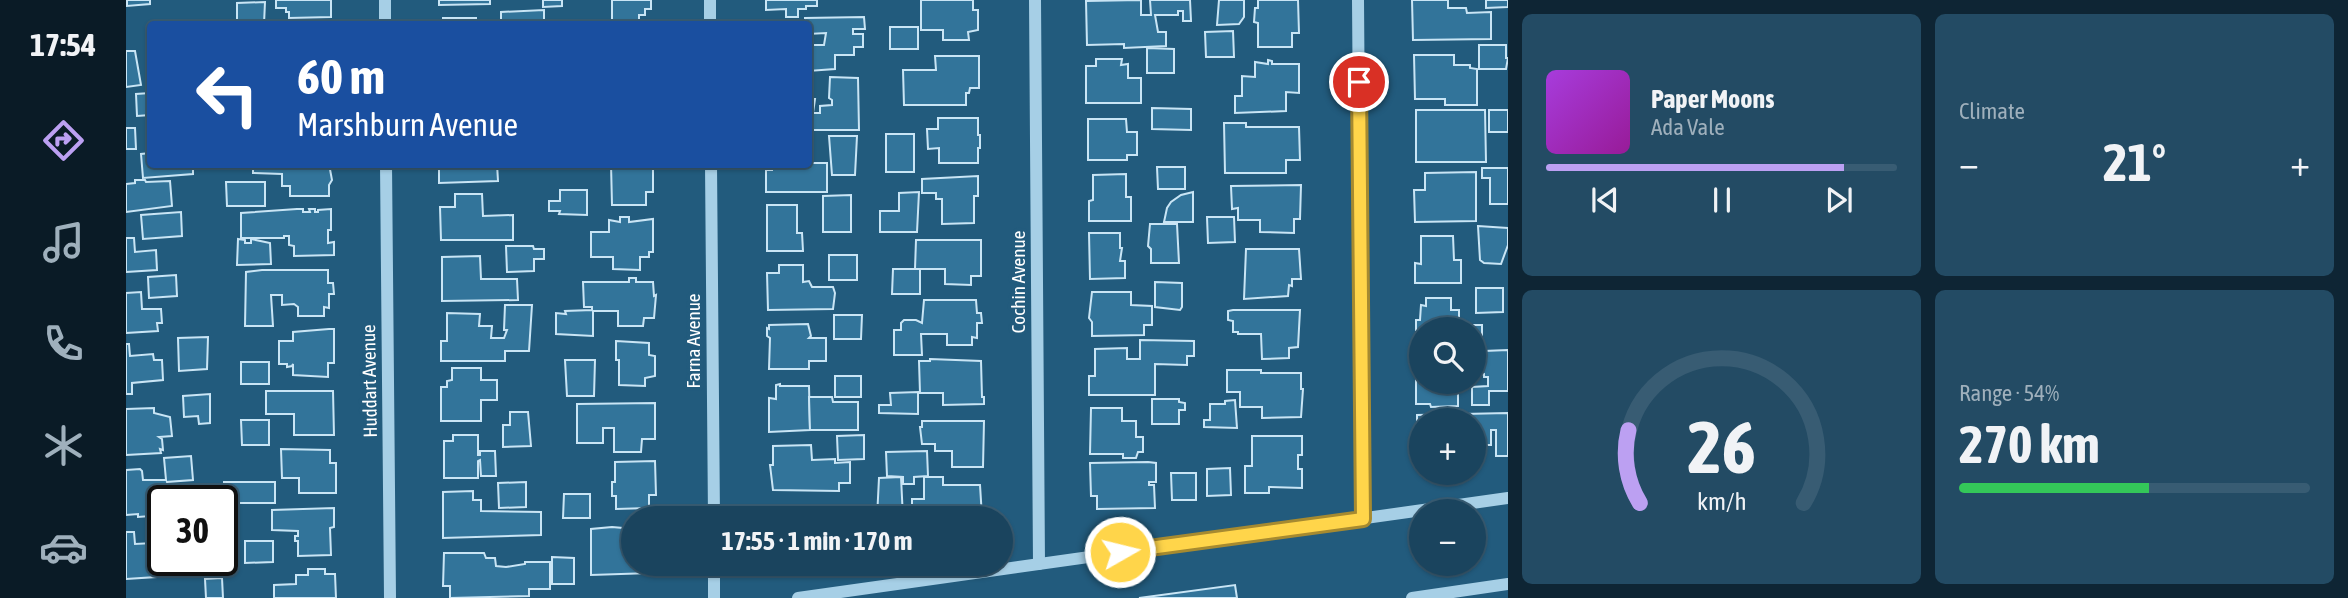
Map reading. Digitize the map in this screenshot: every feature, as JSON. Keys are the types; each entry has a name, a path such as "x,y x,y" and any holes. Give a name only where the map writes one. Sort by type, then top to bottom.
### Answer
{"street":[{"path":"384,0 385,21"},
{"path":"710,0 710,21"},
{"name":"Cochin Avenue","path":"1035,0 1040,564"},
{"path":"1358,0 1363,519"},
{"name":"Huddart Avenue","path":"386,168 390,598"},
{"name":"Farna Avenue","path":"711,168 714,506"},
{"path":"797,598 1508,498"},
{"path":"714,576 714,598"},
{"path":"1412,598 1508,584"}],"building":[{"path":"127,0 150,0 150,4 127,6"},
{"path":"276,0 331,0 331,17 289,18 286,8 276,8"},
{"path":"439,0 490,0 490,4 439,5"},
{"path":"543,0 562,0 562,6 543,7"},
{"path":"612,0 651,0 651,9 645,9 645,15 639,15 639,21 612,21"},
{"path":"766,0 817,0 817,6 798,9 798,17 786,17 786,9 766,10"},
{"path":"921,0 973,0 973,10 978,10 978,30 968,32 969,40 943,40 943,30 921,30"},
{"path":"1141,0 1141,15 1151,15 1150,0 1190,0 1191,21 1183,21 1183,11 1178,11 1178,15 1155,15 1158,32 1166,32 1166,46 1124,48 1124,44 1087,45 1086,1"},
{"path":"1219,0 1244,0 1244,17 1239,24 1217,25"},
{"path":"1258,0 1298,0 1299,33 1292,33 1292,47 1258,47 1258,23 1254,22"},
{"path":"1412,0 1448,0 1448,8 1466,8 1467,13 1491,12 1491,39 1413,40"},
{"path":"1486,0 1508,0 1508,7 1486,8"},
{"path":"265,2 264,21 237,21 237,3"},
{"path":"544,10 544,21 501,21 501,12"},
{"path":"864,17 865,29 853,29 853,34 863,34 863,47 854,47 854,55 835,55 835,69 812,71 812,45 824,45 826,33 812,34 812,21 805,21 805,18"},
{"path":"443,18 476,18 476,21 443,21"},
{"path":"890,27 918,27 918,49 890,49"},
{"path":"1233,31 1234,57 1206,57 1205,32"},
{"path":"1479,45 1506,45 1506,69 1479,69"},
{"path":"1147,48 1174,49 1174,73 1147,73"},
{"path":"126,51 135,51 141,85 126,87"},
{"path":"1414,55 1454,55 1454,65 1470,65 1470,68 1477,69 1477,105 1445,105 1445,99 1415,99"},
{"path":"935,56 979,56 979,88 970,88 969,93 966,93 966,105 904,105 903,70 936,70"},
{"path":"1096,59 1122,59 1121,65 1128,64 1128,78 1141,78 1141,103 1086,103 1086,66 1096,66"},
{"path":"1268,60 1272,61 1272,64 1299,64 1299,93 1286,92 1286,111 1235,113 1235,96 1242,96 1242,76 1255,77 1255,62 1268,64"},
{"path":"830,77 858,78 859,130 812,130 812,94 815,99 813,113 820,113 820,106 832,105 829,98"},
{"path":"147,93 147,115 137,116 136,94"},
{"path":"1152,108 1191,109 1191,130 1152,129"},
{"path":"1416,110 1485,110 1486,162 1416,162"},
{"path":"1489,110 1508,110 1508,132 1489,132"},
{"path":"938,118 978,118 978,163 939,163 939,148 928,149 927,129 938,129"},
{"path":"1088,119 1126,119 1127,132 1137,132 1137,155 1127,155 1127,160 1088,160"},
{"path":"1224,123 1246,123 1246,127 1299,127 1300,160 1286,160 1286,173 1225,173"},
{"path":"126,128 135,128 136,149 126,149"},
{"path":"886,134 914,134 914,172 886,172"},
{"path":"829,136 857,136 855,175 832,175"},
{"path":"147,153 147,168 193,168 193,174 143,178 141,154"},
{"path":"812,163 827,163 827,192 766,192 766,170 812,168"},
{"path":"1157,167 1185,167 1185,189 1158,189"},
{"path":"253,168 330,168 332,180 329,196 290,196 290,186 282,186 282,174 253,173"},
{"path":"439,168 497,168 498,181 439,183"},
{"path":"611,168 653,168 653,192 646,192 646,205 612,205"},
{"path":"1482,168 1508,168 1508,204 1490,204 1490,178 1482,178"},
{"path":"1476,172 1476,221 1415,222 1414,190 1425,190 1425,173"},
{"path":"1126,174 1126,197 1131,197 1131,221 1089,221 1089,201 1093,200 1093,175"},
{"path":"978,176 978,196 974,196 974,223 942,224 942,199 936,199 936,193 922,193 922,179"},
{"path":"135,180 170,181 172,206 126,212 126,184 135,183"},
{"path":"226,182 265,182 265,206 227,206"},
{"path":"1301,185 1300,219 1294,219 1294,233 1260,232 1260,220 1238,220 1238,208 1232,209 1231,186"},
{"path":"560,190 587,190 587,215 549,211 549,201 560,201"},
{"path":"919,192 917,232 880,232 880,211 899,211 899,193"},
{"path":"1193,192 1193,222 1164,222 1171,202 1181,195"},
{"path":"455,194 482,194 483,216 513,215 513,240 441,240 440,207 455,207"},
{"path":"851,195 851,232 823,232 823,196"},
{"path":"767,205 797,205 797,233 802,233 803,251 767,251"},
{"path":"303,209 303,212 315,209 315,212 318,212 331,209 328,243 334,242 334,255 294,256 294,246 289,245 289,236 241,238 241,213"},
{"path":"181,212 182,236 143,239 141,215"},
{"path":"620,217 629,217 629,222 653,219 653,252 649,252 649,257 640,257 640,270 613,269 613,257 591,257 591,232 609,232 609,220 620,222"},
{"path":"1207,217 1234,217 1235,242 1208,243"},
{"path":"1150,224 1177,224 1179,263 1151,263 1151,249 1148,246"},
{"path":"1478,226 1508,228 1508,245 1501,264 1484,263 1480,260"},
{"path":"1089,233 1120,233 1120,261 1125,261 1125,278 1090,279"},
{"path":"1421,236 1453,236 1454,260 1461,260 1461,283 1415,283 1415,263 1421,264"},
{"path":"126,238 134,238 135,252 156,250 157,270 126,272"},
{"path":"238,239 245,240 245,243 251,243 251,239 270,243 271,264 237,265"},
{"path":"916,240 981,240 981,276 971,276 971,285 945,284 945,269 915,269"},
{"path":"506,246 533,246 534,249 544,249 544,259 534,259 534,271 507,272"},
{"path":"1246,249 1299,249 1301,279 1292,279 1288,296 1244,299"},
{"path":"829,255 857,255 857,280 829,280"},
{"path":"480,256 481,279 517,279 518,300 442,301 442,257"},
{"path":"779,265 803,265 803,282 809,281 812,287 833,287 833,309 768,310 767,273 779,273"},
{"path":"893,269 920,269 920,294 892,294"},
{"path":"328,270 328,283 333,283 334,294 329,294 329,308 324,307 324,316 298,316 298,307 294,304 282,305 282,295 271,295 273,326 245,326 246,272"},
{"path":"176,275 177,296 149,298 148,277"},
{"path":"629,278 636,278 636,282 653,282 654,296 656,295 654,318 644,318 643,326 618,326 618,311 593,311 593,336 556,334 556,313 592,310 592,307 584,307 583,282 629,282"},
{"path":"1155,282 1182,283 1180,310 1155,307"},
{"path":"1476,288 1503,288 1503,312 1476,313"},
{"path":"141,292 142,309 161,309 162,323 157,323 158,331 126,333 126,293"},
{"path":"1092,292 1131,292 1131,305 1152,306 1152,325 1144,325 1144,335 1092,336 1092,322 1089,318"},
{"path":"1426,298 1451,298 1451,310 1459,310 1459,317 1420,317 1421,305 1426,306"},
{"path":"924,300 976,300 977,313 981,313 982,323 977,323 977,338 972,337 972,345 947,345 947,334 921,334 922,355 894,355 894,330 901,330 904,320 922,323"},
{"path":"505,305 532,305 529,351 505,351 505,361 441,361 441,341 447,341 447,313 480,314 479,326 492,326 491,338 504,338 507,330 504,330"},
{"path":"1300,310 1298,347 1289,348 1289,358 1262,359 1261,334 1233,332 1233,321 1228,320 1228,311"},
{"path":"834,315 862,315 861,339 834,339"},
{"path":"808,324 811,336 809,338 826,338 826,361 809,361 809,369 769,369 769,325"},
{"path":"334,329 334,363 328,363 328,377 293,375 293,364 287,367 287,364 279,364 279,341 293,341 293,332"},
{"path":"208,337 207,369 179,371 178,338"},
{"path":"1140,340 1194,341 1194,356 1187,356 1187,365 1155,364 1155,395 1089,395 1089,376 1095,376 1095,349 1127,348 1127,359 1140,359"},
{"path":"616,341 649,343 649,355 655,356 655,376 645,378 645,386 619,385"},
{"path":"126,344 129,344 130,356 153,354 154,360 162,360 163,380 132,383 132,394 126,394"},
{"path":"1508,350 1508,391 1489,391 1489,405 1472,405 1472,394 1486,394 1486,351"},
{"path":"565,360 595,360 594,396 567,396"},
{"path":"919,361 981,361 984,404 943,405 943,393 920,393"},
{"path":"241,362 269,362 269,384 241,384"},
{"path":"452,368 481,368 481,380 497,380 497,400 481,400 481,421 441,421 441,387 447,387 447,381 452,380"},
{"path":"1227,370 1301,373 1301,417 1262,418 1262,407 1240,407 1240,392 1227,392"},
{"path":"835,376 861,376 861,397 835,397"},
{"path":"776,385 809,386 810,430 769,432 769,398 776,399"},
{"path":"266,391 333,391 334,435 294,435 294,414 266,414"},
{"path":"918,392 918,414 879,413 879,405 891,405 890,393"},
{"path":"210,394 210,423 199,424 198,416 184,417 183,396"},
{"path":"1416,394 1458,394 1458,406 1431,407 1430,404 1416,404"},
{"path":"809,397 832,397 833,402 858,402 858,430 810,430"},
{"path":"1152,399 1179,399 1179,402 1185,403 1185,410 1179,410 1179,424 1152,424"},
{"path":"1235,400 1237,428 1204,427 1204,420 1210,420 1210,404 1225,404 1225,401"},
{"path":"655,403 655,439 642,439 641,452 614,452 614,428 603,428 603,443 577,443 577,404"},
{"path":"154,408 154,413 170,417 172,436 159,437 162,439 161,453 126,455 126,409"},
{"path":"1091,408 1122,408 1122,421 1136,421 1136,437 1143,437 1143,452 1138,452 1136,458 1123,458 1123,454 1090,454"},
{"path":"510,412 528,412 531,446 503,447 503,425 510,425"},
{"path":"1486,413 1508,413 1508,456 1496,456 1496,430 1491,430 1491,445 1486,445"},
{"path":"241,420 269,420 269,445 242,445"},
{"path":"922,421 984,421 983,467 952,467 952,451 935,451 935,444 922,444"},
{"path":"453,435 478,435 478,455 480,451 495,451 496,476 481,476 480,460 478,478 444,478 444,441 453,441"},
{"path":"864,435 864,459 838,460 837,436"},
{"path":"1252,436 1302,436 1302,455 1298,455 1298,469 1302,469 1302,488 1269,487 1269,493 1245,493 1245,466 1252,466"},
{"path":"811,445 812,460 835,459 835,463 850,462 850,483 839,483 839,491 773,490 770,465 773,465 773,446"},
{"path":"281,449 330,450 330,463 336,463 336,493 299,493 299,478 282,478"},
{"path":"927,451 928,476 914,477 914,484 903,484 903,477 887,476 886,452"},
{"path":"191,456 193,480 167,482 168,485 147,485 147,516 126,515 126,470 140,469 143,480 166,480 164,458"},
{"path":"655,461 656,495 649,495 649,506 621,506 621,509 616,509 616,496 612,496 615,462"},
{"path":"1090,463 1156,463 1156,482 1149,482 1149,485 1154,485 1155,508 1097,509 1097,496 1091,496"},
{"path":"1230,468 1231,495 1207,496 1207,469"},
{"path":"1171,473 1196,473 1196,500 1172,500"},
{"path":"901,477 902,506 878,506 879,478"},
{"path":"924,477 943,477 943,485 980,485 981,506 912,506 912,499 924,499"},
{"path":"224,482 275,482 275,503 238,503 238,485 224,485"},
{"path":"526,482 526,507 499,508 498,483"},
{"path":"473,491 473,500 481,500 481,511 541,512 541,535 443,538 443,492"},
{"path":"564,494 590,494 590,518 563,518"},
{"path":"770,505 811,505 811,506"},
{"path":"334,508 334,527 330,528 331,555 298,556 298,541 295,541 295,536 298,536 298,531 272,530 272,510"},
{"path":"621,528 621,574 591,575 591,529"},
{"path":"126,532 134,532 135,544 147,543 147,576 156,577 126,579"},
{"path":"245,541 273,541 273,562 245,563"},
{"path":"444,553 484,553 486,558 495,558 496,566 506,567 525,562 550,562 550,589 529,589 529,596 450,598 450,586 443,586"},
{"path":"552,557 574,558 574,584 552,584"},
{"path":"308,569 325,569 325,574 335,574 336,598 274,598 274,585 296,584 296,575 308,575"},
{"path":"222,578 223,598 206,598 205,579"},
{"path":"1235,585 1237,598 1139,598"}],"route":[{"path":"1120,552 1363,519 1359,82"}]}
